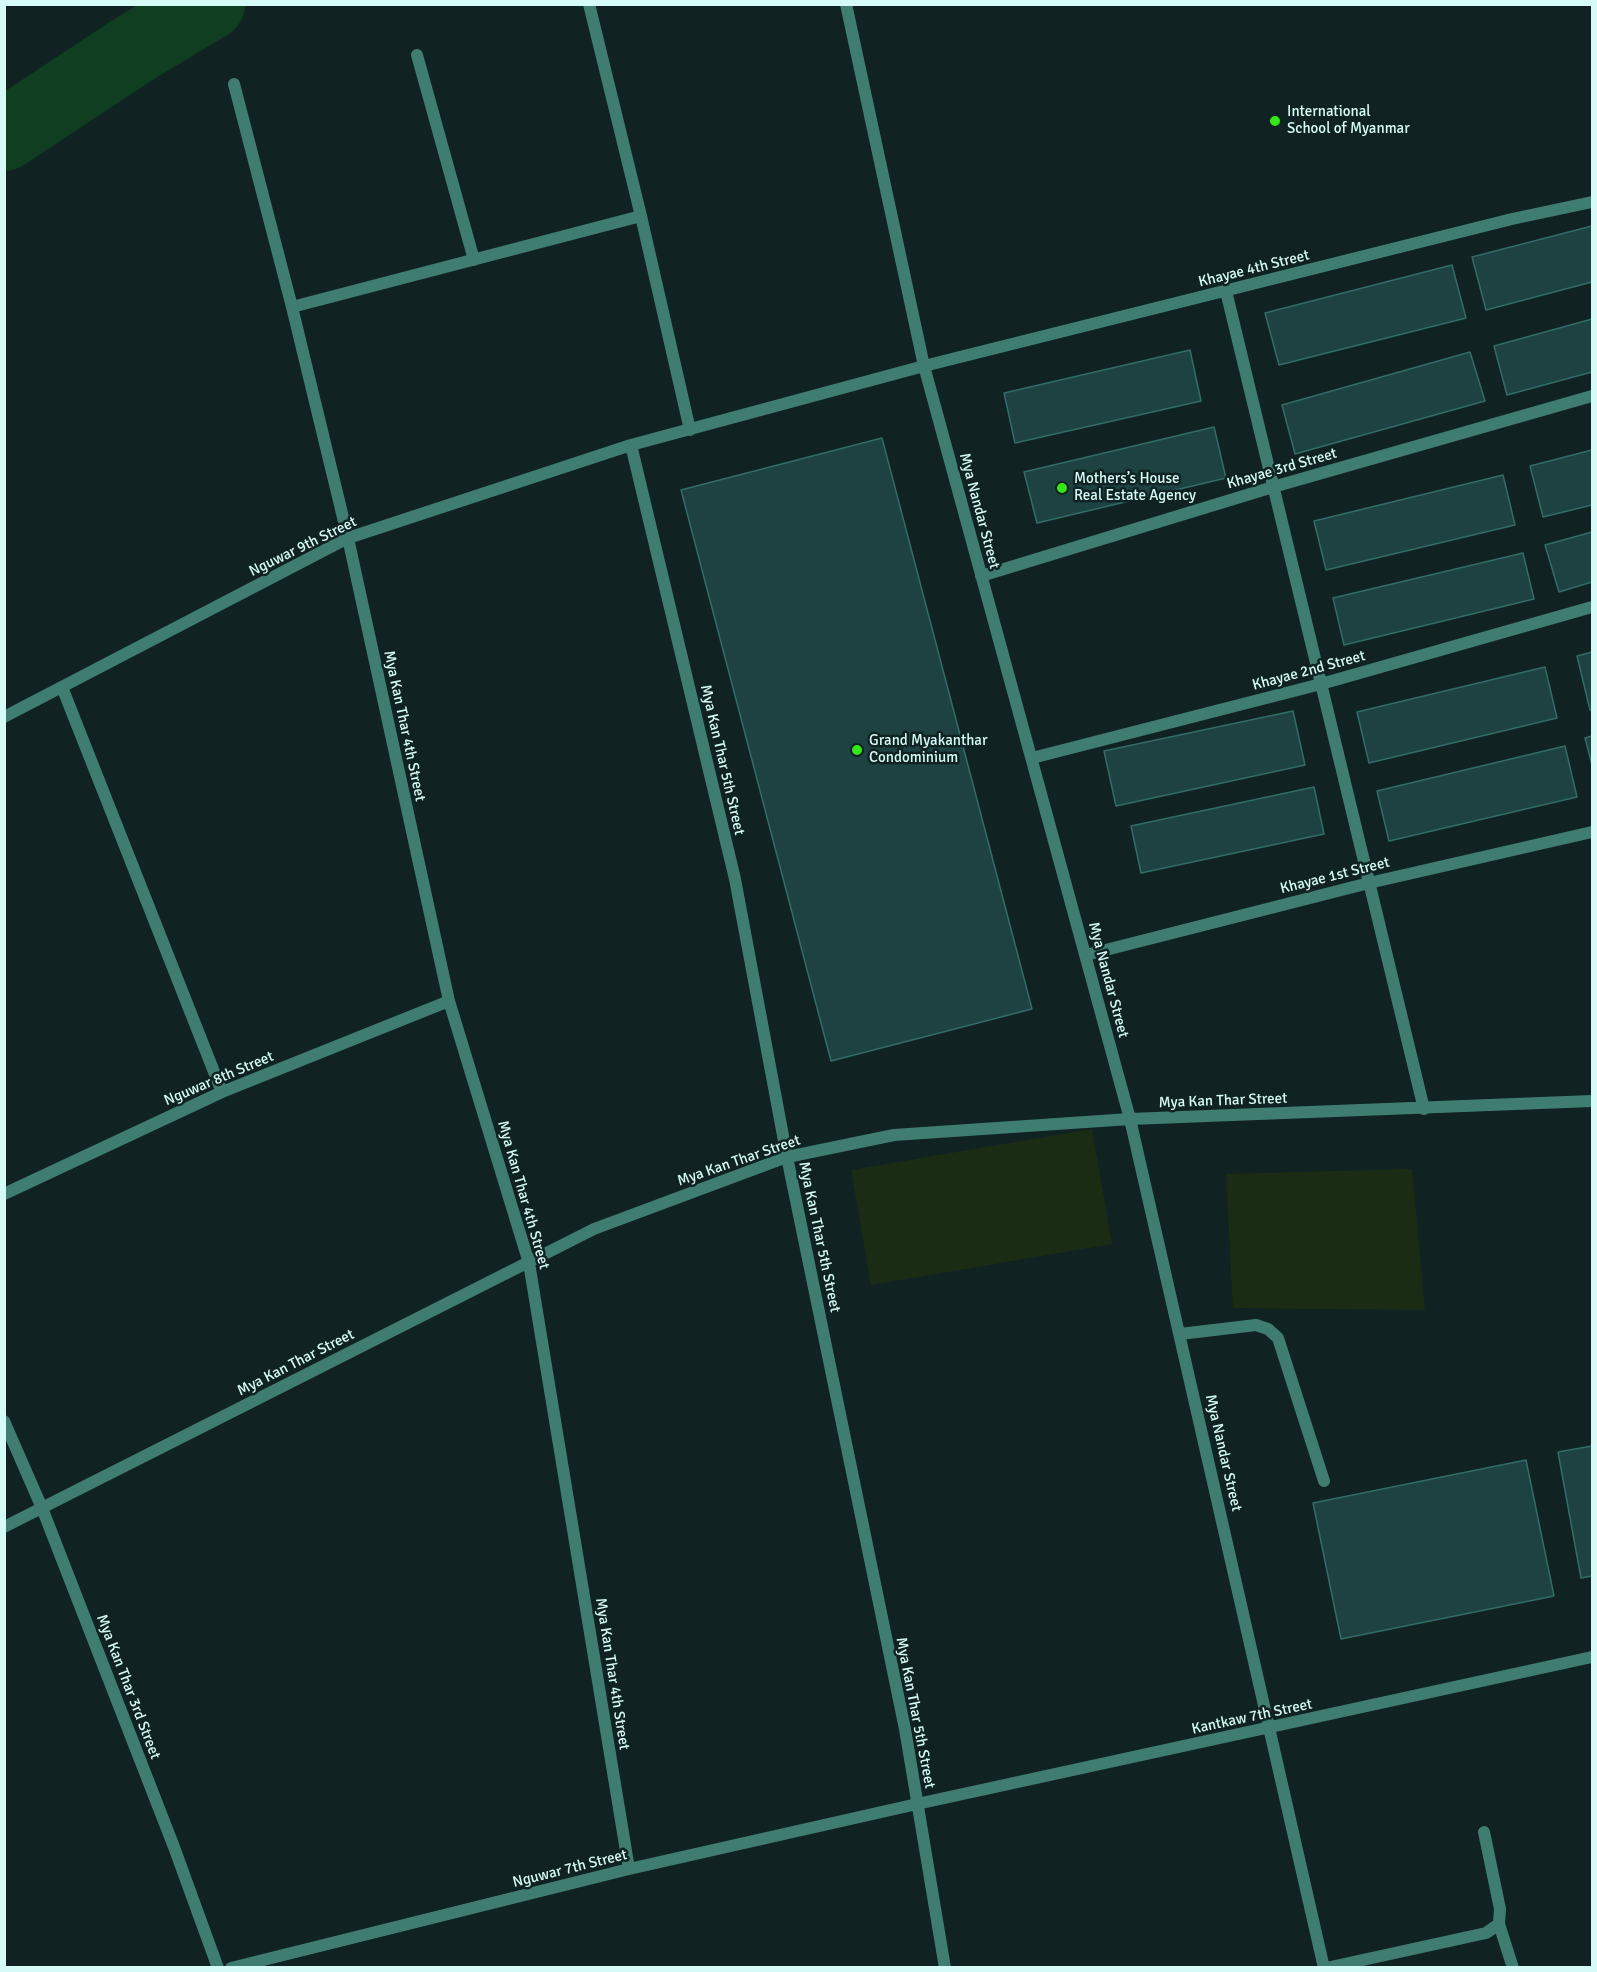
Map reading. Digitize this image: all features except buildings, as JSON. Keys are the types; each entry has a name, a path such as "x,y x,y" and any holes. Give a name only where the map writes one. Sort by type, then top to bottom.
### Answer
{"street":[{"path":"589,4 642,216 690,430"},
{"name":"Mya Nandar Street","path":"846,4 924,366 1130,1119 1325,1968"},
{"path":"417,55 474,260"},
{"name":"Mya Kan Thar 4th Street","path":"234,84 292,307 348,538 449,1001 528,1263 628,1869"},
{"name":"Khayae 4th Street","path":"690,430 924,366 1512,219 1593,202"},
{"path":"292,307 642,216"},
{"path":"1226,291 1424,1108"},
{"name":"Khayae 3rd Street","path":"981,576 1274,486 1593,396"},
{"name":"Nguwar 9th Street","path":"4,717 348,538 631,445 690,430"},
{"name":"Mya Kan Thar 5th Street","path":"631,445 735,879 787,1157 905,1729 945,1968"},
{"name":"Khayae 2nd Street","path":"1032,758 1321,684 1593,607"},
{"path":"62,687 222,1092"},
{"name":"Khayae 1st Street","path":"1086,955 1369,883 1593,832"},
{"name":"Nguwar 8th Street","path":"4,1194 222,1092 449,1001"},
{"name":"Mya Kan Thar Street","path":"4,1527 594,1229 787,1157 894,1135 1130,1119 1593,1101"},
{"path":"1180,1334 1256,1325 1268,1329 1278,1338 1324,1481"},
{"name":"Mya Kan Thar 3rd Street","path":"4,1420 42,1508 174,1847 218,1968"},
{"name":"Kantkaw 7th Street","path":"917,1804 1593,1657"},
{"name":"Nguwar 7th Street","path":"231,1968 628,1869 917,1804"},
{"path":"1484,1833 1500,1909 1499,1924 1513,1968"},
{"path":"1325,1968 1486,1933 1499,1924"}],"green space":[{"path":"1092,1129 1112,1244 871,1285 851,1170"},
{"path":"1412,1169 1425,1310 1233,1308 1226,1174"}],"waterway":[{"path":"4,135 131,51 209,4"}],"place":[{"name":"International School of Myanmar","path":"1275,121"},
{"name":"Mothers’s House Real Estate Agency","path":"1062,488"},
{"name":"Grand Myakanthar Condominium","path":"857,750"}]}
